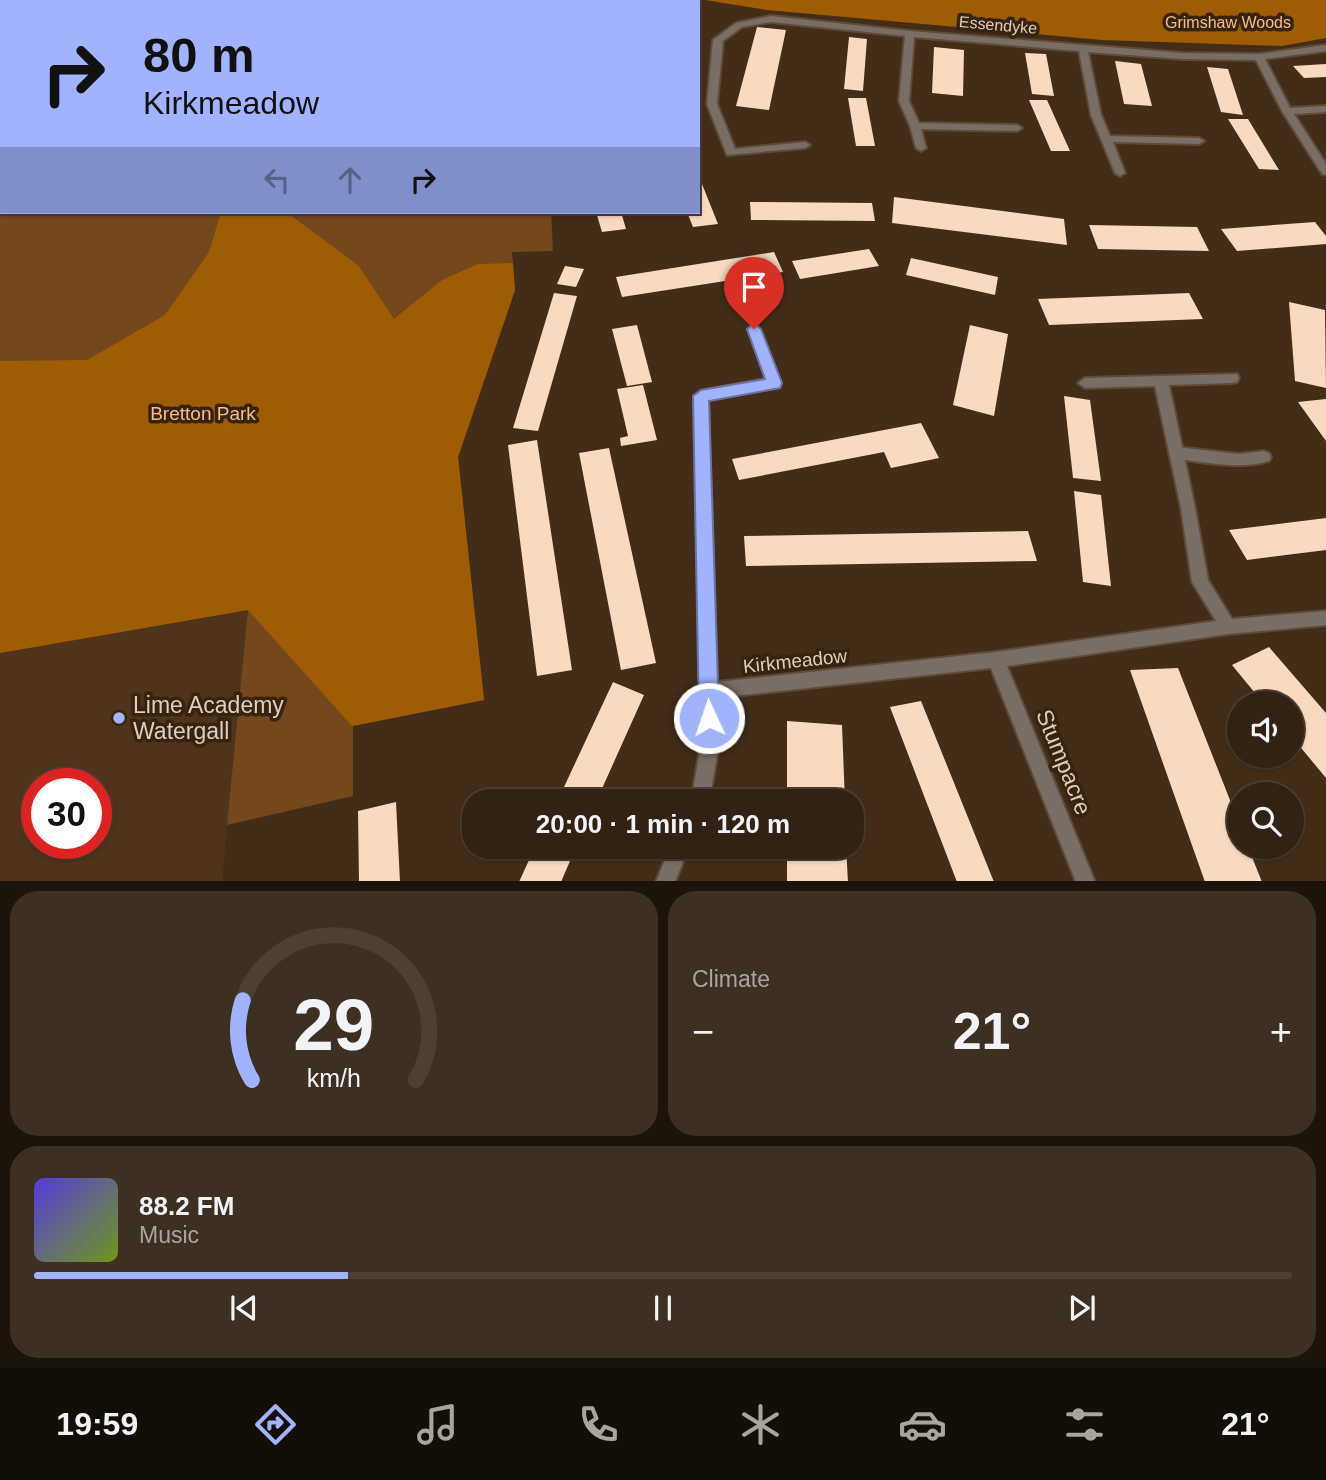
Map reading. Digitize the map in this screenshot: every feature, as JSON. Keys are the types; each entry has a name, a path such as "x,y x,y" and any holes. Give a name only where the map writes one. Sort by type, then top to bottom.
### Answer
{"street":[{"name":"Essendyke","path":"805,145 731,153 712,104 718,40 739,25 771,19 910,34 1183,56 1259,57 1326,48"},
{"path":"910,34 904,101 915,126 920,148"},
{"path":"1083,48 1096,115 1120,173"},
{"path":"1259,57 1287,111 1326,172"},
{"path":"1287,111 1326,109"},
{"path":"915,126 1017,128"},
{"path":"1108,139 1199,141"},
{"path":"701,789 710,744 701,396 774,383 754,329"},
{"path":"1085,383 1232,378"},
{"path":"1161,381 1200,582 1228,627"},
{"path":"1176,453 1239,460 1264,457"},
{"name":"Kirkmeadow","path":"708,691 996,660 1228,627 1326,618"},
{"name":"Stumpacre","path":"996,660 1086,881"},
{"path":"665,881 675,859"}],"shaded area":[{"name":"Lime Academy Watergall","path":"248,610 222,881 0,881 0,653"}],"green space":[{"name":"Grimshaw Woods","path":"705,0 1326,0 1326,38 1282,46 1102,40 767,10"},
{"name":"Bretton Park","path":"0,214 551,214 553,251 512,252 515,290 458,457 484,700 353,726 353,796 227,825 248,610 0,653"},
{"name":"Bretton Park","path":"220,214 289,214 358,265 394,319 442,280 478,264 513,263 515,290 458,457 484,700 352,726 248,610 0,653 0,361 87,360 165,315 209,252"}],"building":[{"path":"757,27 786,30 769,110 736,106"},
{"path":"849,37 867,39 863,91 844,89"},
{"path":"934,47 964,50 963,96 932,93"},
{"path":"1025,53 1046,54 1054,96 1032,94"},
{"path":"1115,61 1141,64 1152,106 1124,104"},
{"path":"1326,64 1326,77 1304,78 1293,66"},
{"path":"1207,67 1228,69 1243,115 1221,112"},
{"path":"848,98 866,98 875,146 856,146"},
{"path":"1029,100 1047,100 1070,151 1051,151"},
{"path":"1228,119 1248,119 1279,170 1259,169"},
{"path":"700,179 718,224 693,227 688,214 700,214"},
{"path":"894,197 1064,219 1067,245 892,223"},
{"path":"750,202 872,203 875,221 751,220"},
{"path":"597,214 622,214 626,229 602,232"},
{"path":"1315,222 1326,236 1326,244 1237,251 1221,229"},
{"path":"1089,225 1197,227 1209,251 1098,249"},
{"path":"869,249 879,266 800,279 792,261"},
{"path":"774,252 783,272 622,297 616,277"},
{"path":"911,258 998,277 995,295 906,275"},
{"path":"565,266 584,269 576,287 557,284"},
{"path":"554,293 577,296 538,431 513,428"},
{"path":"1189,293 1203,319 1049,325 1038,299"},
{"path":"1289,302 1325,310 1326,388 1295,381"},
{"path":"637,325 652,382 627,386 612,329"},
{"path":"970,325 1008,334 994,416 953,405"},
{"path":"643,385 657,440 621,446 620,438 628,436 617,389"},
{"path":"1064,396 1090,400 1101,481 1073,478"},
{"path":"1326,399 1326,441 1298,402"},
{"path":"921,423 939,458 891,468 884,452 739,480 732,459"},
{"path":"537,440 572,670 537,676 508,445"},
{"path":"609,448 656,663 621,670 579,453"},
{"path":"1074,491 1101,495 1111,586 1083,582"},
{"path":"1326,518 1326,550 1247,560 1229,530"},
{"path":"1028,531 1037,561 746,566 744,536"},
{"path":"1269,647 1326,713 1326,778 1304,751 1304,691 1253,691 1232,665"},
{"path":"1178,668 1227,793 1227,859 1253,859 1262,881 1205,881 1130,670"},
{"path":"613,682 644,695 602,789 563,789"},
{"path":"921,701 994,881 957,881 890,707"},
{"path":"787,721 842,725 844,789 787,789"},
{"path":"396,802 400,881 359,881 358,811"},
{"path":"530,859 571,859 561,881 519,881"},
{"path":"787,859 847,859 848,881 787,881"}],"place":[{"name":"Lime Academy Watergall","path":"119,718"}],"route":[{"path":"709,718 701,396 774,383 754,329"}]}
